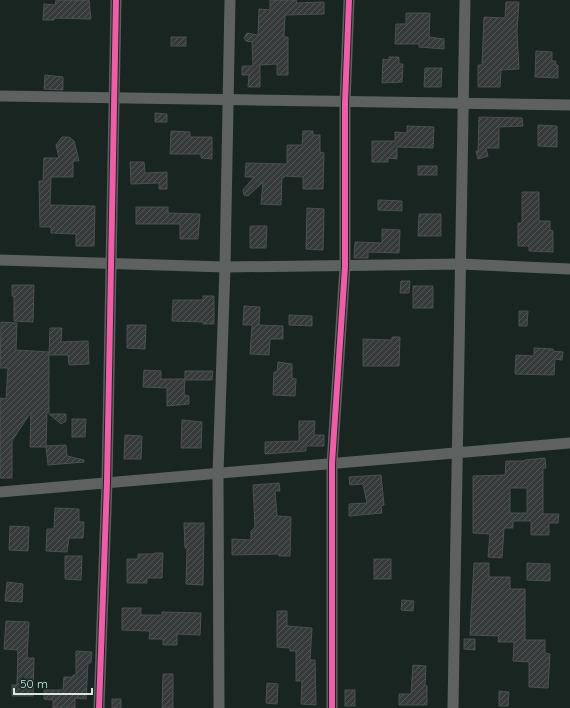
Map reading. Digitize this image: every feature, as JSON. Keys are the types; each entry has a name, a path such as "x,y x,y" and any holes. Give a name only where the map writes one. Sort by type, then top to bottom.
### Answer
{"street":[{"path":"99,708 107,482 116,0"},
{"path":"219,708 218,473 225,267 230,0"},
{"path":"332,708 332,463 345,267 345,103 349,0"},
{"path":"453,708 465,0"},
{"path":"0,96 345,103 570,105"},
{"path":"0,260 225,267 345,267 461,264 570,269"},
{"path":"0,492 570,443"}],"building":[{"path":"56,0 89,0 91,19 54,18 54,20 43,20 44,4 55,5"},
{"path":"270,0 296,0 297,3 324,2 324,14 285,15 284,37 288,37 288,75 277,75 277,64 260,65 260,87 248,87 249,75 242,75 242,66 253,66 252,42 246,41 244,38 247,33 258,35 259,9 270,10"},
{"path":"506,2 519,2 517,31 519,69 501,70 500,87 478,87 478,65 482,65 484,17 505,18"},
{"path":"406,13 430,13 429,37 444,39 444,49 419,47 419,44 395,44 396,24 406,24"},
{"path":"171,37 186,37 186,46 171,46"},
{"path":"536,51 552,52 552,61 556,61 555,65 558,65 558,78 535,77"},
{"path":"389,57 399,57 399,64 403,64 402,82 382,83 383,59 389,60"},
{"path":"425,68 442,68 441,87 424,87"},
{"path":"45,75 63,77 63,90 44,89"},
{"path":"155,113 167,114 167,122 155,122"},
{"path":"479,117 522,118 523,126 499,127 499,148 486,148 488,156 478,159 476,151 478,151"},
{"path":"538,125 557,126 557,147 538,146"},
{"path":"407,126 434,127 433,148 397,147 397,159 388,158 388,162 372,162 372,141 395,141 395,132 407,133"},
{"path":"171,131 190,132 190,137 212,137 212,159 201,158 201,154 170,154"},
{"path":"303,131 313,131 313,135 320,135 320,152 324,153 323,189 303,189 303,177 284,176 284,178 282,177 281,205 261,204 263,182 248,196 244,195 243,190 254,177 245,177 246,163 287,164 287,145 302,145"},
{"path":"62,137 69,137 74,141 79,161 73,161 73,177 51,177 50,205 95,206 94,246 76,246 76,234 51,233 51,227 40,227 39,181 43,181 44,158 59,158 56,145"},
{"path":"130,162 144,162 145,173 167,172 167,189 159,189 159,183 131,184"},
{"path":"418,166 437,166 437,175 418,175"},
{"path":"522,192 539,192 539,221 550,221 550,230 553,231 553,252 529,251 529,246 518,246 518,223 522,223"},
{"path":"378,200 402,201 402,211 378,210"},
{"path":"136,207 168,207 168,213 200,214 198,239 180,239 180,224 136,224"},
{"path":"307,208 324,209 323,250 306,249"},
{"path":"419,214 441,214 441,236 418,236"},
{"path":"250,226 267,226 266,248 250,248"},
{"path":"382,229 400,230 399,253 368,252 368,258 354,258 355,242 382,243"},
{"path":"401,281 410,281 409,293 400,293"},
{"path":"12,285 34,285 33,322 14,321 14,296 12,296"},
{"path":"413,286 433,286 433,308 413,308"},
{"path":"203,296 214,296 214,324 203,324 203,322 172,321 173,300 203,300"},
{"path":"244,306 260,307 259,325 283,326 283,339 270,339 269,355 250,354 252,325 243,325"},
{"path":"519,311 528,311 527,326 519,326"},
{"path":"289,315 312,316 312,326 289,325"},
{"path":"1,322 17,323 16,350 49,352 49,413 47,412 46,447 30,447 31,412 12,441 12,478 0,478 0,398 6,399 8,368 0,368"},
{"path":"127,325 146,325 145,349 127,348"},
{"path":"50,328 62,328 61,342 88,341 89,364 69,365 68,355 49,355"},
{"path":"392,337 400,337 399,366 363,366 363,339 392,340"},
{"path":"534,348 553,349 553,351 563,352 562,360 555,359 554,375 515,374 516,355 534,356"},
{"path":"278,362 292,364 292,378 296,379 295,396 273,395 274,372 277,372"},
{"path":"144,370 161,371 161,379 185,379 185,371 213,371 212,380 185,380 184,395 189,396 189,404 167,406 167,388 143,387"},
{"path":"49,414 66,414 66,421 61,424"},
{"path":"72,419 86,419 85,437 72,437"},
{"path":"182,420 202,422 201,448 181,448"},
{"path":"299,421 315,421 314,435 324,435 324,446 306,446 306,451 265,454 265,442 299,441"},
{"path":"125,435 142,436 141,459 124,459"},
{"path":"66,445 67,456 84,460 84,462 48,465 46,446"},
{"path":"545,458 546,468 543,468 543,514 559,514 558,523 549,523 549,535 531,535 531,521 513,521 513,528 504,528 502,558 488,557 490,534 473,533 473,476 505,475 506,461","holes":["510,488 527,488 527,513 510,513"]},
{"path":"381,475 384,505 381,506 382,513 349,516 349,504 367,503 363,484 350,485 349,477"},
{"path":"279,483 280,491 275,491 277,516 291,517 290,556 279,556 279,554 232,555 232,539 251,540 251,531 255,527 253,485"},
{"path":"55,508 79,509 79,522 84,522 83,538 69,538 67,552 46,551 47,529 54,529"},
{"path":"184,523 204,523 203,585 186,584 187,548 185,548"},
{"path":"10,526 29,527 28,551 9,550"},
{"path":"163,553 162,578 147,578 147,583 127,583 127,559 138,559 138,554"},
{"path":"65,556 82,556 81,580 65,579"},
{"path":"374,559 391,559 391,579 374,579"},
{"path":"474,563 489,563 489,577 510,577 510,589 525,589 525,640 545,640 545,653 550,654 548,688 529,687 529,662 513,661 514,642 498,642 499,636 470,635"},
{"path":"527,563 550,564 550,581 527,580"},
{"path":"7,582 23,584 22,602 5,601"},
{"path":"402,600 414,601 413,611 401,610"},
{"path":"122,608 141,608 141,615 162,615 162,612 201,613 200,635 177,634 177,645 163,645 163,639 149,639 150,631 122,630"},
{"path":"277,611 287,611 287,626 312,628 310,660 315,660 316,705 301,704 302,681 296,681 296,651 290,651 290,648 277,647"},
{"path":"6,621 29,622 27,658 34,658 33,696 12,696 12,685 17,685 18,650 4,649"},
{"path":"464,639 475,639 475,650 464,649"},
{"path":"76,651 92,652 91,663 88,663 86,699 75,698 75,708 53,708 53,700 44,699 44,690 63,690 64,677 73,677 73,675 76,675"},
{"path":"413,665 426,666 425,685 427,686 427,705 399,705 399,694 411,694"},
{"path":"163,674 173,674 173,708 162,708"},
{"path":"267,683 278,684 277,704 266,703"},
{"path":"345,690 355,690 355,706 345,706"},
{"path":"499,691 509,692 508,706 499,706"},
{"path":"112,699 121,699 121,708 112,708"}],"cycle path":[{"path":"99,708 107,482 116,0"},
{"path":"332,708 332,463 345,267 345,103 349,0"}]}
